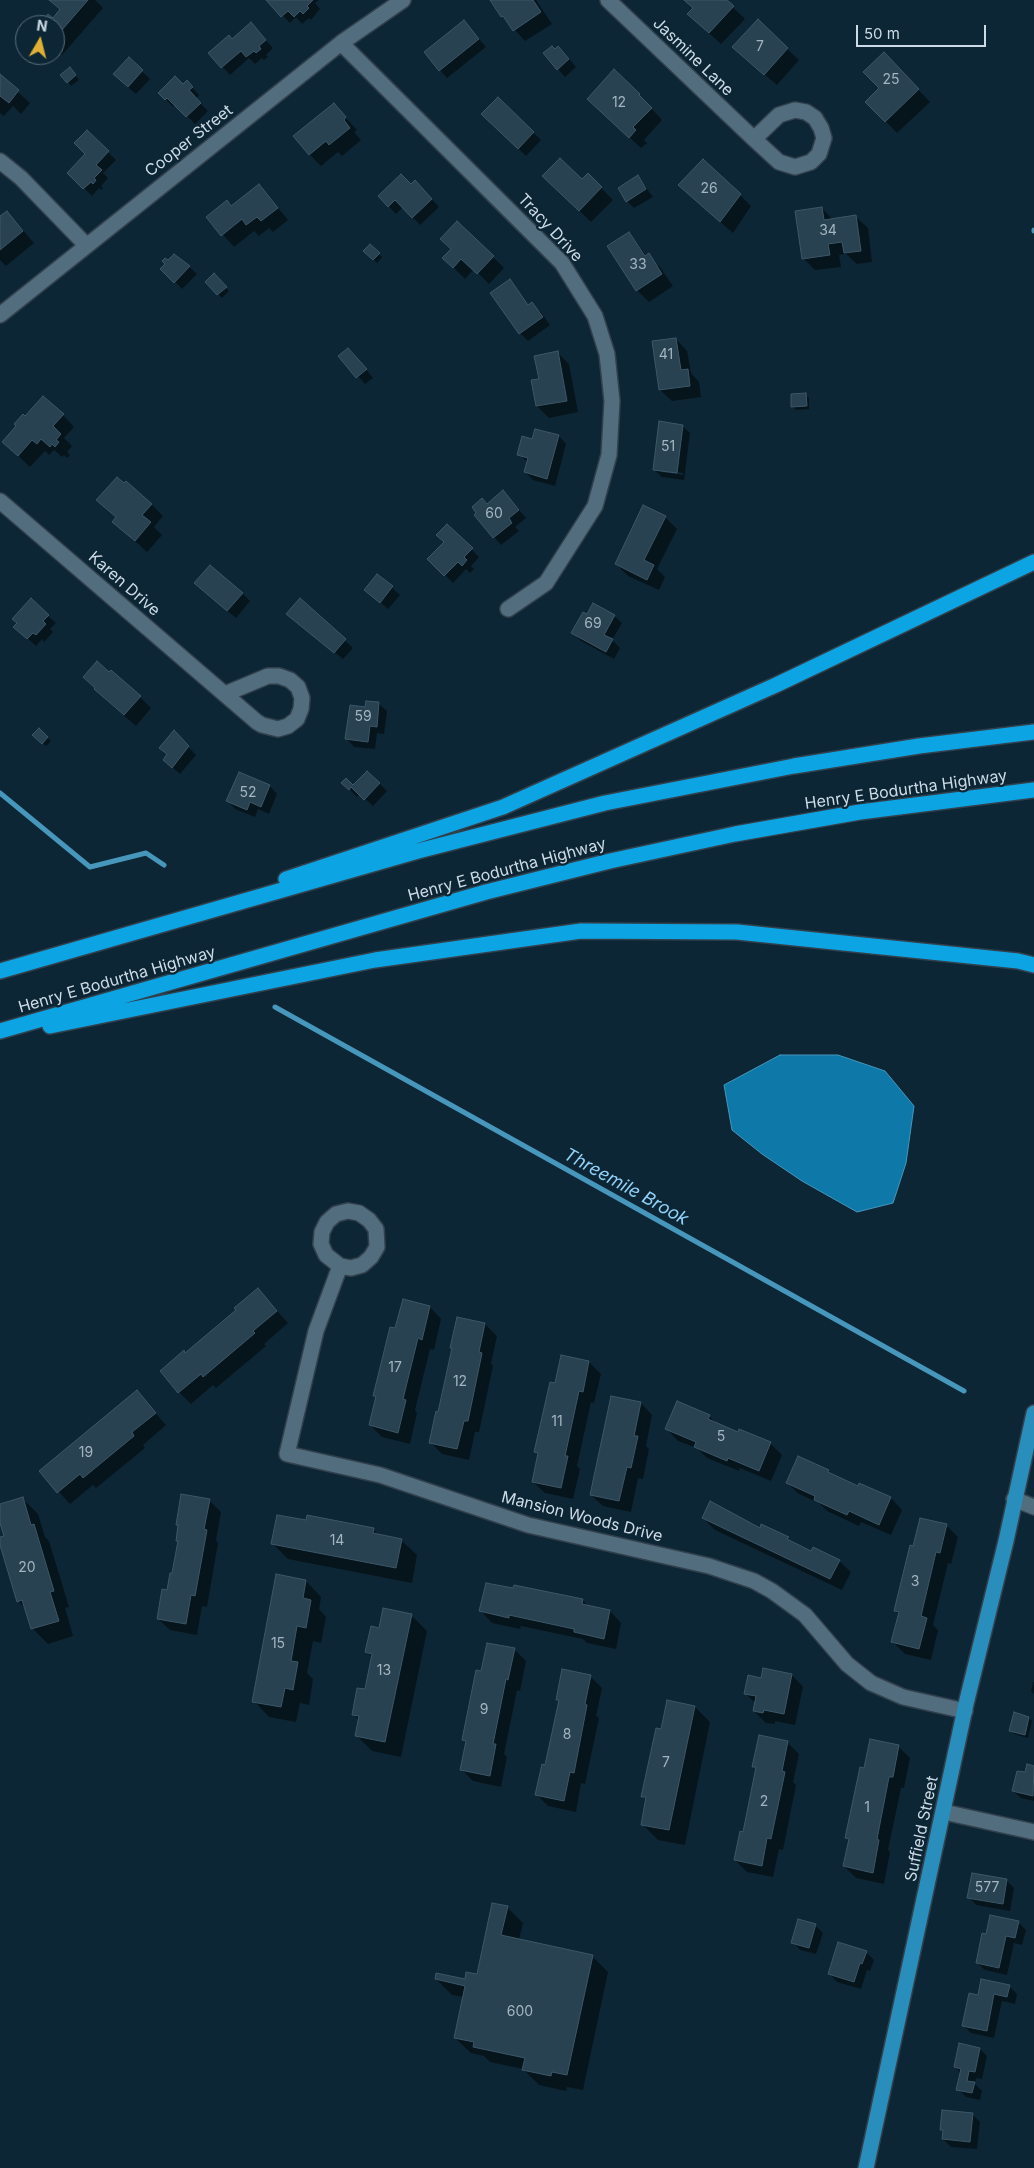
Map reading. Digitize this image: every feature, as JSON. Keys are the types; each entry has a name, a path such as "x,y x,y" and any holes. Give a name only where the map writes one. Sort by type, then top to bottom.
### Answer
{"highway":[{"path":"145,929 503,806 776,685 1034,562"},
{"path":"0,971 463,839 605,803 794,766 919,746 1034,732"},
{"name":"Henry E Bodurtha Highway","path":"0,1031 486,892 610,861 726,836 851,814 1034,790"},
{"path":"0,1036 375,960 581,931 737,932 1018,961 1034,965"},
{"path":"1018,961 1034,969"}],"main road":[{"name":"Suffield Street","path":"866,2168 965,1711 1006,1541 1034,1413"},
{"name":"Suffield Street","path":"1014,1499 1034,1449"}],"street":[{"name":"Cooper Street","path":"0,315 86,244 341,43 403,0"},
{"name":"Jasmine Lane","path":"608,0 754,139 779,162 795,167 806,165 815,159 821,149 824,138 822,128 815,118 806,112 795,110 779,115 754,139"},
{"name":"Tracy Drive","path":"341,43 562,263 596,316 607,354 612,401 609,455 595,506 546,583 508,608"},
{"path":"0,161 21,178 86,244"},
{"name":"Karen Drive","path":"0,501 225,694 262,725 272,729 283,728 293,723 302,709 302,698 298,687 290,680 279,676 268,676 225,694"},
{"name":"Mansion Woods Drive","path":"340,1266 314,1338 287,1454 380,1475 528,1525 709,1566 746,1578 772,1591 805,1615 847,1664 871,1683 903,1697 965,1711"},
{"path":"1014,1499 1034,1507"},
{"path":"944,1812 1034,1832"}],"water":[{"path":"780,1055 838,1055 885,1071 914,1106 906,1163 893,1203 857,1212 802,1181 762,1154 732,1130 724,1085"}],"building":[{"path":"49,0 88,0 65,26 65,15 55,15 60,9"},
{"path":"266,0 313,0 303,14 300,11 294,17 288,11 281,17"},
{"path":"490,0 533,0 541,12 513,31"},
{"path":"684,0 727,0 734,6 709,33 687,14 693,8"},
{"path":"758,19 788,48 764,75 732,47"},
{"path":"464,20 479,39 439,71 424,52"},
{"path":"251,22 266,40 259,46 261,49 256,53 254,51 246,57 241,51 221,68 208,53 229,35 232,39"},
{"path":"552,46 555,49 558,46 569,59 557,70 543,53"},
{"path":"884,52 919,89 885,122 865,102 879,88 863,72"},
{"path":"129,57 143,70 128,87 113,74"},
{"path":"70,67 76,75 67,83 60,75"},
{"path":"614,69 652,108 633,127 636,130 629,138 587,99"},
{"path":"0,74 19,90 9,103 0,96"},
{"path":"175,76 183,84 187,80 193,87 189,90 201,103 186,117 167,98 165,100 158,93"},
{"path":"498,97 534,132 518,149 481,114"},
{"path":"334,103 346,117 344,120 350,128 329,145 326,141 309,155 293,136"},
{"path":"87,130 109,151 96,165 102,170 94,178 96,180 93,184 91,182 83,189 67,173 85,154 74,143"},
{"path":"560,158 582,179 588,173 602,187 579,211 542,176"},
{"path":"703,159 741,194 720,222 678,185"},
{"path":"401,174 411,184 415,180 432,199 412,218 395,200 388,207 378,196"},
{"path":"638,175 646,189 626,202 618,188"},
{"path":"259,184 278,208 261,221 257,217 246,225 242,219 221,236 206,217 227,200 231,206"},
{"path":"822,207 824,220 856,215 861,251 844,253 842,242 828,244 830,255 802,259 795,211"},
{"path":"7,211 23,231 0,250 0,216"},
{"path":"457,221 494,256 477,274 461,259 453,268 442,258 451,249 440,239"},
{"path":"629,232 645,256 649,253 662,274 636,291 607,246"},
{"path":"370,244 380,253 373,260 363,251"},
{"path":"174,254 190,266 174,283 160,269 165,264 162,261 165,258 168,260"},
{"path":"214,273 227,287 217,295 205,282"},
{"path":"510,279 528,305 532,302 543,317 519,334 490,293"},
{"path":"676,338 681,370 688,369 690,386 659,390 652,341"},
{"path":"348,348 367,369 356,378 338,356"},
{"path":"558,351 567,401 536,406 531,380 539,379 534,356"},
{"path":"806,393 807,406 791,407 791,394"},
{"path":"43,396 64,414 53,426 61,434 56,440 59,442 55,447 52,444 50,447 41,439 37,444 32,440 18,456 2,442 16,426 14,424 23,414 25,416"},
{"path":"659,421 683,425 677,473 653,470"},
{"path":"535,429 559,435 547,479 524,472 528,458 517,455 522,436 532,439"},
{"path":"117,477 124,483 126,481 152,504 142,515 151,522 135,541 112,522 116,517 96,500"},
{"path":"503,490 519,510 509,518 512,523 493,538 474,515 476,513 472,507 482,498 487,504"},
{"path":"643,505 666,516 644,560 654,565 647,580 615,564"},
{"path":"447,524 473,548 464,557 467,560 462,566 458,562 444,576 427,559 444,542 436,535"},
{"path":"210,565 243,593 227,611 194,583"},
{"path":"377,574 393,586 380,603 364,590"},
{"path":"31,598 49,615 43,621 46,624 36,635 33,633 27,639 13,627 17,623 12,619"},
{"path":"300,598 346,639 334,653 286,614"},
{"path":"593,603 615,615 604,635 613,639 606,652 571,633 583,612 587,614"},
{"path":"97,661 109,672 111,670 141,696 124,715 83,677"},
{"path":"366,701 379,702 377,727 370,726 368,742 345,739 350,705 365,707"},
{"path":"39,728 48,737 42,744 32,735"},
{"path":"174,730 189,746 172,768 163,760 167,754 159,748"},
{"path":"367,771 380,783 364,800 351,787 349,790 341,783 346,778 353,785"},
{"path":"239,772 270,785 261,807 250,802 247,810 226,801"},
{"path":"258,1288 277,1311 253,1331 255,1333 203,1377 201,1374 178,1393 160,1371 184,1350 185,1353 236,1310 234,1308"},
{"path":"403,1299 430,1306 422,1340 418,1338 403,1399 406,1400 398,1433 369,1425 376,1396 373,1396 390,1327 395,1328"},
{"path":"457,1317 485,1323 479,1352 482,1353 468,1421 464,1421 457,1449 429,1443 436,1411 438,1412"},
{"path":"561,1355 589,1361 583,1392 579,1391 565,1456 568,1456 561,1488 532,1482 538,1453 534,1452 550,1382 555,1383"},
{"path":"137,1390 156,1413 132,1432 134,1436 83,1478 80,1474 57,1493 39,1471"},
{"path":"611,1396 641,1402 634,1436 638,1436 631,1468 627,1467 619,1501 590,1495"},
{"path":"677,1401 710,1415 708,1419 738,1432 739,1429 771,1442 759,1471 728,1458 727,1461 694,1447 696,1442 665,1429"},
{"path":"798,1456 858,1486 859,1483 891,1497 879,1525 849,1511 847,1515 814,1500 815,1496 786,1483"},
{"path":"181,1494 210,1499 204,1529 207,1530 195,1596 191,1595 186,1624 157,1619 162,1589 167,1590 170,1573 172,1573 178,1541 176,1541 178,1525 176,1525"},
{"path":"23,1497 31,1525 34,1524 54,1591 50,1592 59,1621 31,1629 22,1600 17,1602 0,1545 0,1537 4,1536 0,1523 0,1504"},
{"path":"710,1501 760,1528 761,1524 789,1537 787,1539 811,1551 813,1547 840,1560 830,1579 702,1518"},
{"path":"277,1515 306,1520 307,1515 374,1528 373,1533 402,1539 396,1568 271,1544"},
{"path":"920,1518 947,1524 940,1553 936,1552 921,1616 927,1618 919,1649 891,1642 899,1612 894,1611 910,1545 913,1546"},
{"path":"276,1574 306,1580 303,1598 311,1600 306,1628 297,1626 291,1661 298,1662 293,1690 285,1688 281,1707 252,1702"},
{"path":"486,1583 513,1588 514,1585 583,1599 582,1604 610,1610 604,1639 574,1632 574,1629 509,1615 509,1618 479,1611"},
{"path":"383,1608 412,1614 385,1742 355,1736 359,1716 352,1715 357,1688 365,1689 372,1654 365,1652 371,1626 379,1628"},
{"path":"487,1643 515,1648 508,1680 506,1679 493,1744 496,1744 490,1776 460,1770 466,1741 462,1740 476,1670 481,1671"},
{"path":"763,1668 792,1674 784,1714 764,1710 763,1713 753,1711 756,1696 744,1694 748,1675 761,1678"},
{"path":"562,1669 591,1675 574,1773 570,1772 564,1801 535,1795 542,1764 545,1765 559,1700 556,1700"},
{"path":"667,1700 695,1706 669,1830 641,1825 646,1797 641,1797 656,1728 661,1729"},
{"path":"1014,1712 1029,1717 1025,1735 1009,1731"},
{"path":"759,1735 788,1741 782,1771 785,1772 771,1839 767,1838 762,1866 734,1860 740,1831 743,1832 756,1767 752,1767"},
{"path":"870,1739 899,1745 893,1777 889,1777 877,1839 879,1840 873,1873 843,1866 849,1839 845,1838 860,1767 864,1768"},
{"path":"1027,1764 1034,1766 1033,1796 1012,1791 1017,1771 1025,1772"},
{"path":"972,1873 1007,1879 1003,1904 967,1898"},
{"path":"492,1903 508,1906 501,1935 593,1955 567,2075 552,2072 551,2076 522,2070 525,2058 473,2047 474,2042 454,2038 465,1986 435,1979 436,1973 465,1979 466,1972 477,1974"},
{"path":"990,1915 1019,1921 1015,1938 1006,1936 999,1968 976,1963 982,1933 986,1934"},
{"path":"798,1919 816,1924 809,1948 791,1943"},
{"path":"838,1942 867,1951 862,1964 860,1963 854,1982 828,1974"},
{"path":"981,1979 1010,1985 1007,1997 994,1994 987,2031 962,2026 969,1993 978,1995"},
{"path":"959,2043 980,2048 975,2072 969,2071 967,2081 975,2082 972,2093 956,2090 961,2069 954,2067"},
{"path":"942,2110 973,2113 970,2142 942,2139 943,2130 940,2130"}],"waterway":[{"name":"Threemile Brook","path":"0,793 90,867 146,853 164,865"},
{"name":"Threemile Brook","path":"275,1007 964,1391"}]}
